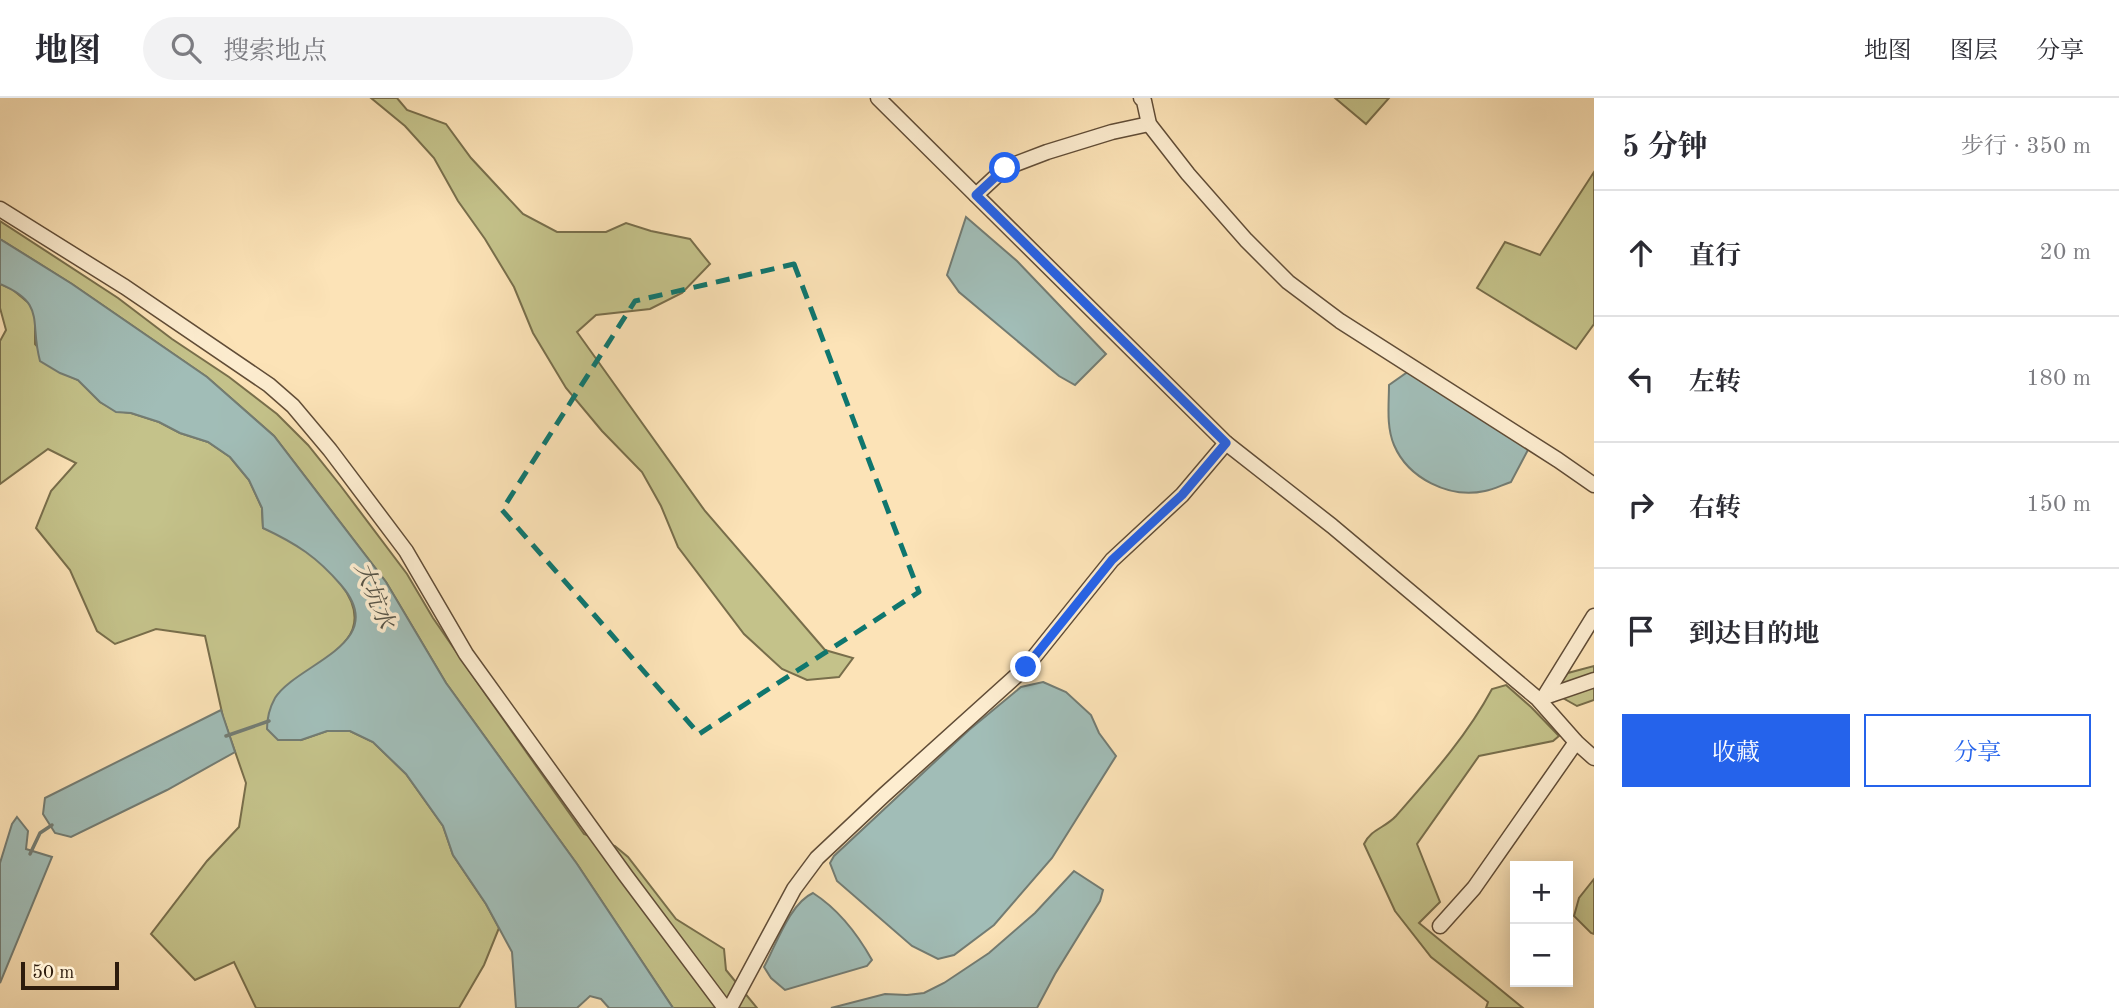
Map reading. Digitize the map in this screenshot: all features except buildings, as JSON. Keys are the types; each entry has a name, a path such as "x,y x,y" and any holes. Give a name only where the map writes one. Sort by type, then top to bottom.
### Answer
{"street":[{"path":"878,98 1226,443 1332,526 1541,698 1576,742 1594,758"},
{"path":"1141,98 1149,124 1188,174 1246,240 1288,282 1340,321 1594,485"},
{"path":"976,195 1005,168 1112,132 1149,124"},
{"path":"0,209 136,294 269,385 293,406 330,450 406,551 466,654 626,876 727,1008 794,889 817,858 1026,667 1112,560 1182,495 1226,443"},
{"path":"1541,698 1594,616"},
{"path":"1541,698 1594,680"},
{"path":"1440,926 1474,888 1576,742"}],"highlighted area":[{"path":"794,264 919,592 699,734 502,510 635,301"}],"shaded area":[{"path":"371,98 397,98 407,110 446,124 471,158 523,214 557,232 606,232 626,223 690,239 710,264 682,293 650,309 596,315 577,332 705,511 825,650 853,658 839,677 807,680 782,669 744,634 678,547 661,506 642,472 602,431 566,388 533,333 514,287 458,201 434,158 405,126"},
{"path":"1335,98 1389,98 1366,124"},
{"path":"1594,172 1594,324 1576,349 1477,288 1505,242 1540,255"},
{"path":"0,221 118,298 229,377 277,414 308,445 407,574 433,618 584,834 615,846 628,857 676,919 724,949 726,970 757,1008 673,1008 577,864 446,683 386,582 274,436 207,377 72,284 0,239"},
{"path":"0,284 12,289 31,305 35,318 35,344 60,372 78,380 100,402 116,411 159,422 180,433 208,442 230,457 249,480 262,508 263,528 304,549 330,570 341,583 354,611 354,625 347,639 331,655 276,697 301,740 327,731 350,731 373,742 406,774 443,826 453,855 499,928 484,965 459,1008 256,1008 234,962 195,980 151,934 207,861 239,827 246,783 223,717 205,636 156,629 115,644 97,631 70,570 36,528 51,491 76,463 48,449 0,484 0,341 6,330 0,308"},
{"path":"1594,666 1594,700 1577,706 1561,697 1561,682 1568,673"},
{"path":"1506,685 1559,736 1553,741 1479,756 1417,844 1440,902 1419,923 1523,1008 1486,1008 1488,1002 1431,957 1395,911 1364,844 1370,835 1396,816 1435,771 1460,739 1492,689"},
{"path":"1594,879 1594,934 1574,916 1579,898"}],"water":[{"path":"966,217 1017,261 1106,354 1075,385 1059,376 959,292 947,275"},
{"name":"大坑水","path":"0,239 72,284 207,377 274,436 386,582 446,683 577,864 673,1008 609,1008 601,999 590,996 577,1008 516,1008 512,952 486,904 453,855 443,826 406,774 373,742 350,731 327,731 301,740 278,740 267,729 275,698 286,686 335,650 348,637 355,623 354,605 341,585 315,559 263,528 262,508 249,480 230,457 208,442 180,433 159,422 131,413 116,412 100,402 78,380 40,361 34,315 30,307 15,291 0,284"},
{"path":"1409,371 1530,446 1511,482 1485,491 1458,492 1431,483 1409,467 1400,457 1391,438 1388,407 1389,385"},
{"path":"1043,682 1066,692 1091,715 1099,733 1116,756 1052,858 994,925 954,955 938,959 912,946 837,881 830,863 834,856 969,730 1021,687"},
{"path":"221,710 235,752 167,790 71,837 55,833 43,814 45,798"},
{"path":"17,817 28,831 26,849 52,857 0,983 0,863 12,824"},
{"path":"1074,871 1103,890 1100,901 1037,1008 831,1008 885,994 924,993 944,983 989,953 1035,913"},
{"path":"813,893 847,923 872,960 867,966 785,990 771,978 764,967 791,915 805,898"}],"waterway":[{"path":"226,736 269,721"},
{"path":"30,854 40,833 52,825"}],"route":[{"path":"1005,168 976,195 1226,443 1182,495 1112,560 1026,667"}]}
